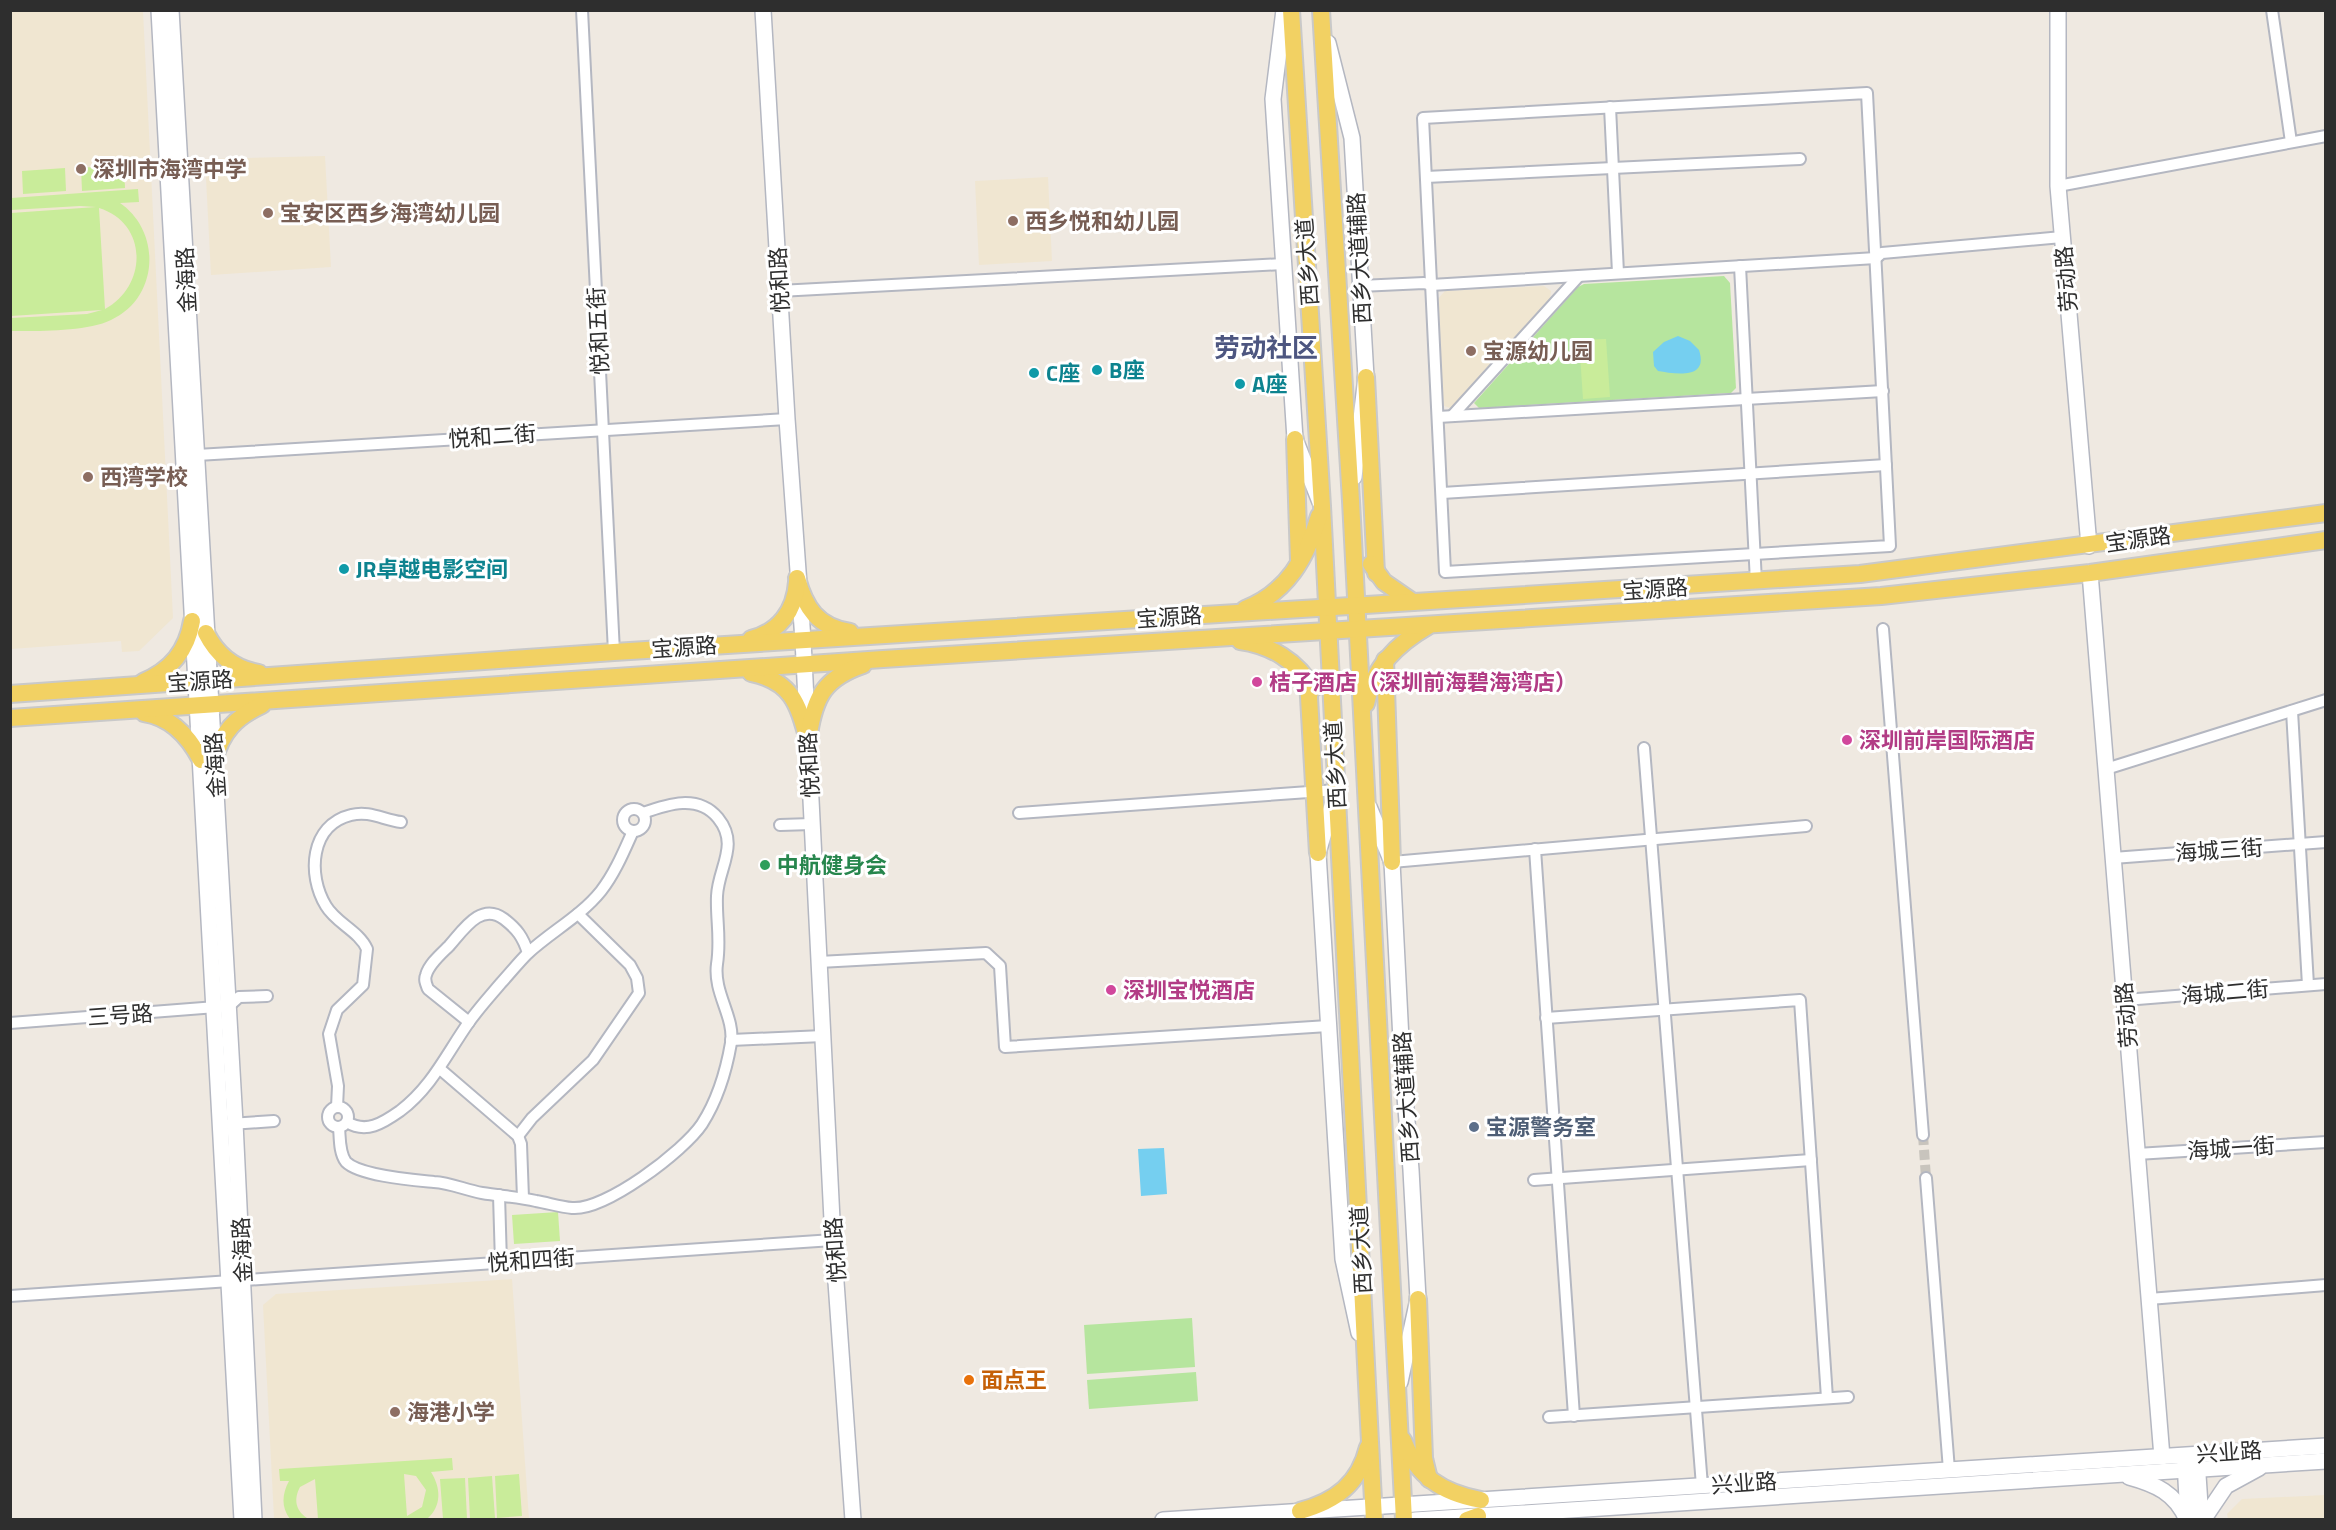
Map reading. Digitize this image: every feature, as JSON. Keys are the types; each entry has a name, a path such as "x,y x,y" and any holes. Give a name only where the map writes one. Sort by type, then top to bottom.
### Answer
{"main road":[{"name":"西乡大道","path":"1291,10 1322,506 1374,1513"},
{"name":"西乡大道","path":"1321,14 1352,501 1404,1512"},
{"path":"1366,377 1376,573"},
{"path":"1295,439 1299,563"},
{"path":"1352,501 1364,547 1376,573 1393,590 1414,602"},
{"path":"1215,615 1261,602 1290,579 1299,563 1322,506"},
{"name":"宝源路","path":"10,694 733,644 1756,582 1870,573 2089,546 2325,513"},
{"name":"宝源路","path":"10,718 1218,637 1881,596 2090,573 2325,540"},
{"path":"797,578 807,607 823,624 850,633 890,635"},
{"path":"733,644 756,638 779,624 792,606 797,578"},
{"path":"1461,599 1452,604 1450,611 1452,618 1462,622"},
{"path":"133,686 158,674 176,659 186,645 192,621"},
{"path":"1363,728 1371,684 1385,660 1396,647 1432,624"},
{"path":"206,633 215,649 232,664 251,672 274,676"},
{"path":"1218,637 1250,642 1286,658 1308,680 1325,711 1333,736"},
{"path":"808,740 816,700 823,690 843,674 883,659"},
{"path":"1385,660 1392,862"},
{"path":"723,671 766,676 786,689 801,714 808,740"},
{"path":"1308,680 1318,853"},
{"path":"128,711 149,714 169,723 188,738 208,760 235,721 262,705 287,700"},
{"path":"1418,1299 1424,1458 1429,1479"},
{"path":"1399,1424 1407,1452 1429,1479 1454,1494 1475,1512"},
{"path":"1300,1511 1330,1501 1351,1484 1365,1459 1371,1434"}],"street":[{"name":"金海路","path":"159,10 192,621 202,681 208,760 236,1281 242,1520"},
{"name":"金海路","path":"171,10 206,633 202,681"},
{"name":"悦和五街","path":"582,10 614,652"},
{"name":"悦和路","path":"763,10 797,578 803,640 834,1240 853,1520"},
{"path":"1284,10 1273,99 1295,439 1322,506"},
{"name":"劳动路","path":"2058,10 2058,186 2089,546"},
{"path":"2272,10 2291,142"},
{"name":"西乡大道辅路","path":"1321,14 1352,138 1366,377 1352,501"},
{"path":"1868,93 1890,546 1445,572 1423,118 1610,107 1868,93"},
{"path":"1610,107 1618,273"},
{"path":"2058,186 2325,136"},
{"path":"1426,177 1800,159"},
{"path":"1360,286 1424,283 1431,285 1876,258 1882,253 2062,237"},
{"path":"779,291 1283,264"},
{"path":"1740,266 1756,582"},
{"path":"1452,416 1579,276"},
{"path":"1438,417 1882,391"},
{"name":"悦和二街","path":"196,455 787,419"},
{"path":"1442,493 1886,465"},
{"name":"劳动路","path":"2090,573 2162,1457"},
{"path":"1883,629 1923,1135"},
{"path":"2106,769 2325,700"},
{"path":"2292,711 2308,985"},
{"path":"1644,748 1702,1486"},
{"path":"1019,813 1337,790 1318,853 1343,1258 1367,1369"},
{"name":"西乡大道辅路","path":"1367,801 1392,862 1418,1299 1397,1396"},
{"path":"338,1107 347,1112 343,1124 342,1155 347,1163 356,1168 414,1180 455,1184 480,1192 571,1208 595,1205 658,1165 683,1145 701,1126 723,1080 731,1040 729,1025 717,988 716,973 720,933 717,895 728,857 729,841 718,818 709,810 687,802 675,802 643,813 632,809 624,814 624,825 633,831"},
{"path":"338,1107 336,1070 329,1034 337,1010 363,985 368,949 326,907 318,889 315,849 326,831 351,815 367,813 401,822"},
{"path":"338,1107 331,1110 328,1120 332,1125 343,1124 356,1128 367,1128 380,1123 401,1110 440,1069 469,1022 528,953 578,914 601,891 620,861 633,831 643,827 645,821 643,813"},
{"path":"780,825 812,824"},
{"path":"1392,862 1806,826"},
{"name":"海城三街","path":"2113,858 2325,842"},
{"path":"1535,849 1574,1416"},
{"path":"469,1022 428,989 426,974 431,965 471,921 489,912 497,913 516,927 524,939 528,953"},
{"path":"518,1136 532,1118 593,1060 639,993 638,978 630,966 578,914"},
{"path":"819,962 986,952 1000,966 1005,1047 1328,1026"},
{"name":"海城二街","path":"2125,1000 2325,984"},
{"name":"三号路","path":"10,1023 221,1007 239,997 267,996"},
{"path":"1546,1018 1800,1000 1827,1398"},
{"path":"731,1040 823,1036"},
{"path":"440,1069 518,1136 521,1144 523,1198"},
{"path":"228,1124 274,1121"},
{"name":"海城一街","path":"2137,1154 2325,1142"},
{"path":"1534,1180 1811,1160"},
{"path":"1926,1178 1949,1470"},
{"path":"499,1195 501,1263"},
{"name":"悦和四街","path":"10,1296 834,1240"},
{"name":"金海路","path":"236,1281 255,1519"},
{"path":"2149,1299 2325,1285"},
{"path":"1549,1417 1848,1397"},
{"name":"兴业路","path":"1163,1520 1300,1511 1475,1512 2115,1474 2191,1462 2325,1446"},
{"name":"兴业路","path":"1415,1520 1702,1486 2162,1457 2191,1462 2266,1465 2325,1461"},
{"path":"2187,1520 2191,1462"},
{"path":"2191,1462 2202,1520"},
{"path":"2202,1520 2226,1486 2266,1465"},
{"path":"2115,1474 2144,1481 2165,1491 2177,1502 2187,1520"}],"shaded area":[{"path":"11,11 143,11 173,618 139,651 122,652 121,641 11,649"},
{"name":"宝安区西乡海湾幼儿园","path":"325,156 331,267 211,275 205,159"},
{"name":"西乡悦和幼儿园","path":"1048,177 1052,261 979,265 975,181"},
{"name":"宝源幼儿园","path":"1544,286 1551,291 1550,299 1454,406 1450,408 1442,405 1435,302 1445,291"},
{"name":"海港小学","path":"512,1279 529,1519 274,1518 263,1305 276,1294"},
{"path":"2325,1495 2325,1519 2228,1519 2227,1514 2242,1499"}],"green space":[{"path":"124,164 125,188 82,191 81,168"},
{"path":"65,168 66,191 23,194 22,171"},
{"path":"138,189 139,202 120,203 134,215 143,230 148,247 149,264 146,281 139,297 127,310 101,324 62,330 11,331 11,318 87,314 102,310 11,316 11,213 96,207 11,210 11,198","holes":["99,208 115,216 127,227 134,240 135,271 129,286 119,299 105,309"]},
{"path":"1724,276 1730,283 1736,388 1731,393 1479,408 1474,403 1578,287 1584,284"},
{"path":"1606,339 1610,397 1583,399 1579,340"},
{"path":"558,1212 560,1241 514,1244 512,1215"},
{"path":"1192,1318 1195,1367 1087,1374 1084,1325"},
{"path":"1196,1372 1198,1401 1089,1409 1087,1380"},
{"path":"452,1458 453,1470 431,1472 437,1484 438,1497 432,1514 427,1519 318,1519 315,1479 300,1487 296,1501 301,1513 309,1519 290,1519 285,1510 284,1500 289,1481 280,1481 279,1469","holes":["404,1474 416,1476 426,1490 422,1507 407,1516"]},
{"path":"519,1474 522,1516 497,1518 495,1476"},
{"path":"492,1476 495,1518 470,1519 468,1478"},
{"path":"465,1478 467,1519 443,1519 440,1479"}],"water":[{"path":"1678,336 1690,341 1699,350 1701,360 1699,366 1695,371 1681,374 1658,371 1654,366 1653,352 1664,342"},
{"path":"1164,1148 1167,1194 1141,1196 1138,1149"}],"tunnel":[{"path":"1923,1135 1926,1178"}],"place":[{"name":"深圳市海湾中学","path":"81,169"},
{"name":"宝安区西乡海湾幼儿园","path":"268,213"},
{"name":"西乡悦和幼儿园","path":"1013,221"},
{"name":"宝源幼儿园","path":"1471,351"},
{"name":"B座","path":"1097,370"},
{"name":"C座","path":"1034,373"},
{"name":"A座","path":"1240,384"},
{"name":"西湾学校","path":"88,477"},
{"name":"JR卓越电影空间","path":"344,569"},
{"name":"桔子酒店（深圳前海碧海湾店）","path":"1257,682"},
{"name":"深圳前岸国际酒店","path":"1847,740"},
{"name":"中航健身会","path":"765,865"},
{"name":"深圳宝悦酒店","path":"1111,990"},
{"name":"宝源警务室","path":"1474,1127"},
{"name":"面点王","path":"969,1380"},
{"name":"海港小学","path":"395,1412"}],"district":[{"name":"劳动社区","path":"1266,347"}]}
